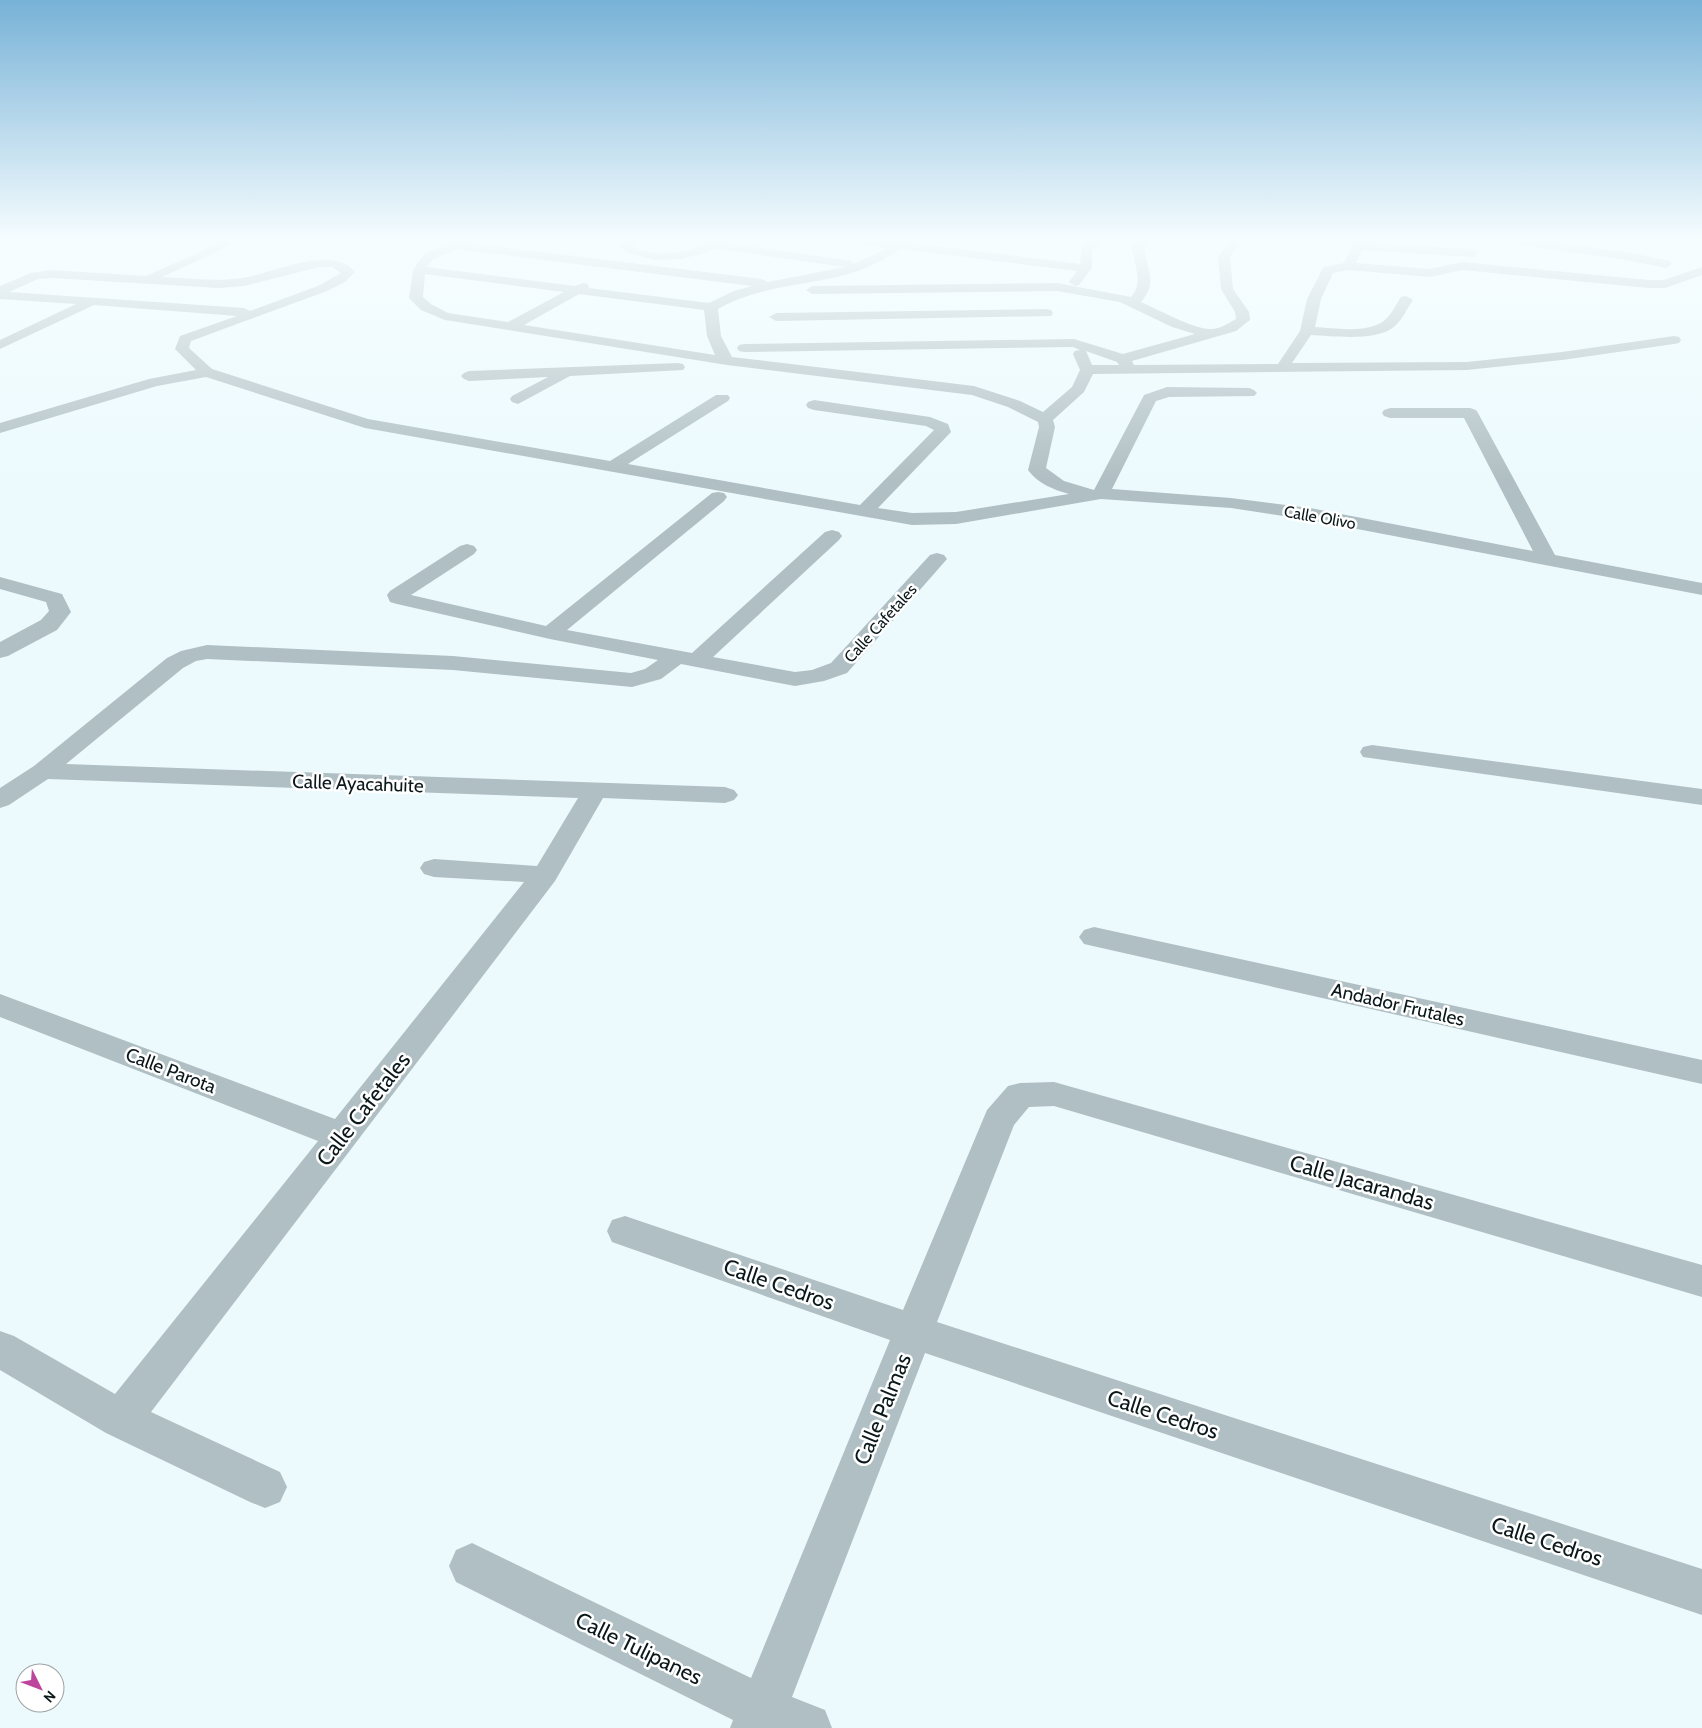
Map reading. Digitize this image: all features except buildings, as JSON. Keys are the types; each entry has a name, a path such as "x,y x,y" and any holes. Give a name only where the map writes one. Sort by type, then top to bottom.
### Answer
{"street":[{"path":"0,346 56,319"},
{"path":"207,372 182,349 184,339 243,319"},
{"path":"461,319 727,361 974,391 1014,404 1045,419"},
{"path":"510,327 525,319"},
{"path":"711,319 717,348 727,361"},
{"path":"927,319 1053,320 1074,343 1087,370"},
{"path":"1166,319 1177,324 1211,334"},
{"path":"717,348 1074,343 1126,364 1232,328 1244,319"},
{"path":"1282,368 1307,331 1310,319"},
{"path":"1307,331 1353,332 1376,330 1389,324 1393,319"},
{"path":"1087,370 1126,364 1282,368 1468,366 1562,356 1674,340"},
{"path":"469,376 705,365 727,361"},
{"path":"1045,419 1078,389 1087,370"},
{"path":"518,399 569,371"},
{"path":"0,428 154,382 207,372"},
{"name":"Calle Olivo","path":"207,372 365,423 912,519 935,520 956,518 1095,494 1231,503 1310,514 1547,558 1701,594"},
{"path":"1045,419 1047,427 1037,470 1058,485 1095,494 1150,398 1167,392 1249,393"},
{"path":"612,467 722,398"},
{"path":"814,405 930,422 942,426 943,432 864,511"},
{"path":"1390,413 1470,413 1547,558"},
{"path":"550,633 718,498"},
{"path":"0,800 43,771 175,663 189,656 207,652 453,663 632,680 652,674 686,659 832,536"},
{"name":"Calle Cafetales","path":"467,550 397,595 397,598 550,633 795,679 816,676 839,668 937,559"},
{"path":"0,583 55,598 60,612 49,625 0,651"},
{"path":"1372,752 1702,797"},
{"name":"Calle Ayacahuite","path":"43,771 594,792 725,795"},
{"name":"Calle Cafetales","path":"121,1419 545,875 594,792"},
{"path":"434,868 545,875"},
{"name":"Andador Frutales","path":"1094,936 1702,1072"},
{"name":"Calle Parota","path":"0,1005 342,1136"},
{"name":"Calle Jacarandas","path":"1020,1095 1054,1094 1702,1281"},
{"name":"Calle Palmas","path":"759,1719 999,1119 1020,1095"},
{"name":"Calle Cedros","path":"625,1231 913,1331 1702,1592"},
{"path":"0,1349 121,1419 265,1487"},
{"name":"Calle Tulipanes","path":"472,1566 759,1719 807,1728"}]}
